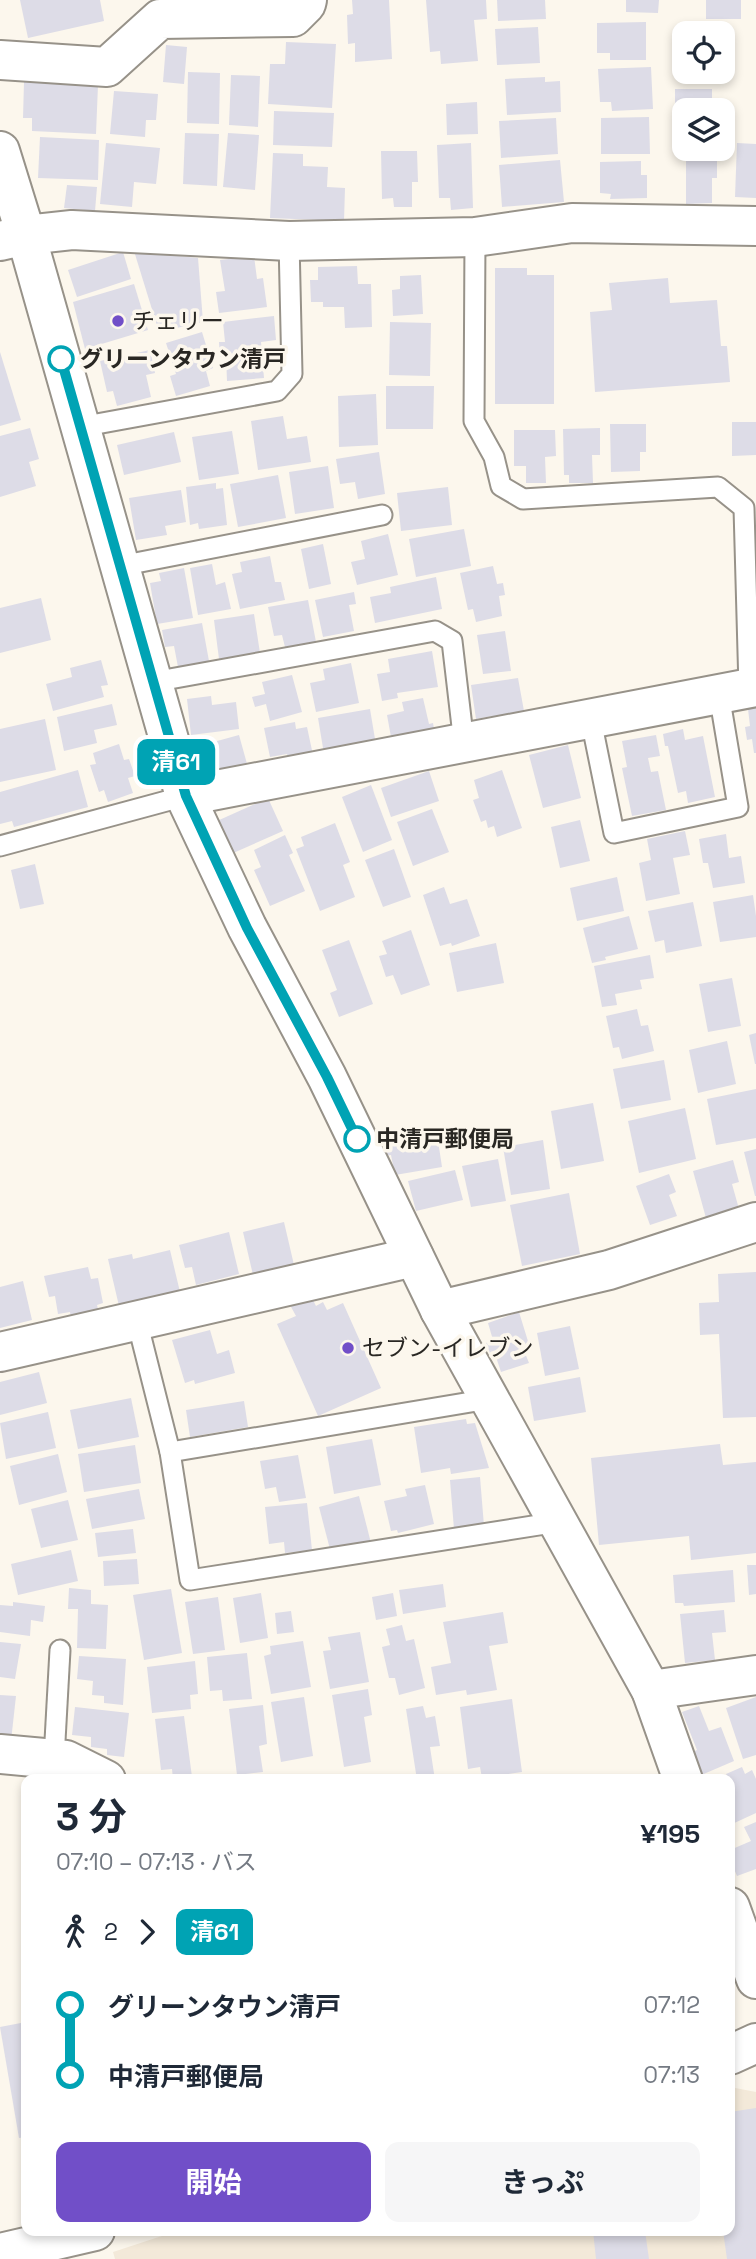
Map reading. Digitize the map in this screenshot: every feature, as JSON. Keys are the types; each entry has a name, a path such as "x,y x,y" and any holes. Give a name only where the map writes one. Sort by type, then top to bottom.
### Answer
{"street":[{"path":"0,60 107,67 160,19 293,17 307,0"},
{"path":"0,151 13,238 80,427 186,796 247,928 327,1077 440,1310 652,1690 681,1774"},
{"path":"13,238 72,230 289,241 475,237 572,223 756,226"},
{"path":"186,796 741,689"},
{"path":"440,1310 609,1270 756,1222"},
{"path":"0,1352 414,1257"},
{"path":"652,1690 756,1675"},
{"path":"0,1755 66,1760 94,1774"},
{"path":"735,1921 756,1979"},
{"path":"735,2053 756,2043"},
{"path":"0,2253 73,2236"}],"lane":[{"path":"475,237 474,421 494,457 501,485 523,499 718,487 744,508 738,807 614,833 591,720"},
{"path":"80,427 277,391 292,374 289,241"},
{"path":"120,566 382,515"},
{"path":"153,682 435,631 452,641 464,744"},
{"path":"0,846 186,796"},
{"path":"137,1321 170,1452 190,1580 558,1522"},
{"path":"170,1452 489,1399"},
{"path":"54,1759 60,1650"}],"shaded area":[{"path":"735,2088 756,2092 756,2259 115,2259 113,2252 162,2236 735,2236"}],"building":[{"path":"20,0 100,0 104,21 28,38"},
{"path":"352,0 389,0 392,59 355,62 355,43 348,44 347,15 353,14"},
{"path":"426,0 486,0 487,19 474,20 478,61 441,64 440,51 430,52"},
{"path":"497,0 545,0 546,19 498,21"},
{"path":"626,0 659,0 658,13 626,12"},
{"path":"706,0 741,0 741,19 706,19"},
{"path":"646,22 646,60 610,60 610,53 597,53 597,23"},
{"path":"538,27 540,63 497,65 495,29"},
{"path":"286,42 336,44 332,108 268,104 270,64 285,64"},
{"path":"166,45 187,47 184,84 163,82"},
{"path":"651,67 653,109 612,111 611,102 600,102 598,69"},
{"path":"188,72 220,73 219,124 187,123"},
{"path":"231,75 260,76 258,127 229,125"},
{"path":"545,77 545,82 560,81 561,112 507,115 505,79"},
{"path":"24,82 98,85 96,134 32,131 32,118 23,118"},
{"path":"675,89 712,89 712,98 675,98"},
{"path":"114,91 158,94 156,120 146,120 145,137 110,134"},
{"path":"477,102 478,134 447,135 446,104"},
{"path":"274,111 334,113 332,147 273,145"},
{"path":"649,117 650,154 601,154 601,118"},
{"path":"556,118 558,154 501,158 499,121"},
{"path":"185,133 219,134 217,186 183,184"},
{"path":"228,133 259,135 255,190 223,187"},
{"path":"40,137 99,140 98,180 38,178"},
{"path":"106,143 160,148 156,184 134,182 132,207 100,204"},
{"path":"471,143 473,208 451,210 450,198 439,198 437,145"},
{"path":"737,143 756,144 756,198 735,197"},
{"path":"381,151 417,151 418,182 412,182 412,207 394,207 393,198 382,199"},
{"path":"273,153 303,154 303,166 328,167 327,187 345,188 344,221 270,218"},
{"path":"560,160 564,202 502,207 499,165"},
{"path":"641,161 641,175 647,175 647,198 610,199 611,194 600,193 600,162"},
{"path":"686,161 717,161 717,178 712,178 712,203 686,204"},
{"path":"67,185 97,187 95,211 64,208"},
{"path":"134,251 198,258 203,322 159,332"},
{"path":"123,252 131,279 77,297 68,270"},
{"path":"254,256 257,279 263,278 267,307 219,313 216,292 225,291 220,260"},
{"path":"357,266 358,284 371,284 372,327 345,328 344,307 323,307 323,302 311,302 310,280 318,280 318,267"},
{"path":"495,268 527,268 527,275 554,275 554,404 495,404"},
{"path":"421,275 423,314 393,316 392,290 400,289 400,276"},
{"path":"668,278 670,303 717,300 721,346 727,346 730,382 595,392 590,312 612,310 609,283"},
{"path":"134,284 148,330 85,349 73,302"},
{"path":"274,316 276,340 261,342 264,378 227,381 226,356 220,357 219,342 225,342 223,322"},
{"path":"390,322 431,323 430,376 389,375"},
{"path":"202,332 213,368 206,371 210,386 176,396 170,376 176,374 166,343"},
{"path":"150,350 155,373 146,375 151,397 117,406 113,391 107,392 100,361"},
{"path":"0,352 21,420 0,426"},
{"path":"386,386 434,386 433,429 386,429"},
{"path":"376,394 378,445 339,447 338,396"},
{"path":"283,416 287,439 307,436 311,462 258,470 251,421"},
{"path":"732,422 756,422 756,455 732,456"},
{"path":"610,424 646,424 646,452 640,452 640,471 611,472"},
{"path":"30,428 39,459 29,462 36,486 0,497 0,436"},
{"path":"600,428 600,455 592,455 593,483 569,483 569,475 564,475 563,429"},
{"path":"514,430 555,430 556,456 545,457 546,483 526,483 526,466 514,466"},
{"path":"232,431 239,474 199,480 192,437"},
{"path":"174,432 181,462 124,475 117,445"},
{"path":"379,452 385,494 358,499 355,482 340,484 336,459"},
{"path":"328,466 334,508 295,514 289,472"},
{"path":"278,475 286,518 238,527 230,484"},
{"path":"216,483 216,489 223,488 227,525 199,529 198,523 190,525 186,487"},
{"path":"448,487 452,525 401,531 397,493"},
{"path":"181,490 186,522 165,526 167,535 136,540 129,498"},
{"path":"464,529 471,566 416,577 409,539"},
{"path":"388,534 398,575 357,585 351,562 365,559 361,541"},
{"path":"323,544 331,584 309,589 301,549"},
{"path":"270,556 275,582 281,582 285,600 240,609 232,574 242,572 240,562"},
{"path":"212,564 216,585 225,582 231,609 198,615 190,568"},
{"path":"493,566 497,584 503,583 505,595 499,596 502,616 476,622 473,609 468,610 460,573"},
{"path":"184,568 193,618 157,624 150,583 161,581 159,573"},
{"path":"436,577 442,609 375,623 370,597 391,593 390,587"},
{"path":"354,592 356,604 349,605 354,631 323,637 315,600"},
{"path":"41,598 51,640 0,653 0,608"},
{"path":"308,600 316,642 285,647 282,635 274,636 268,607"},
{"path":"254,614 260,653 219,659 214,620"},
{"path":"202,623 209,661 178,667 174,646 165,647 162,630"},
{"path":"505,631 511,671 483,674 477,635"},
{"path":"432,651 438,687 397,693 398,698 382,701 377,674 390,672 388,659"},
{"path":"101,660 108,685 101,686 104,697 53,711 46,684 72,677 70,668"},
{"path":"351,663 359,703 316,712 310,683 325,680 323,669"},
{"path":"292,675 302,712 270,721 266,704 255,707 252,697 265,694 262,682"},
{"path":"518,678 526,722 494,727 492,716 476,719 471,685"},
{"path":"211,696 212,705 236,702 239,729 191,735 187,699"},
{"path":"423,698 429,724 433,723 436,740 391,737 387,715 404,711 402,702"},
{"path":"112,704 117,725 94,730 97,743 64,751 57,717"},
{"path":"756,708 754,753 752,739 747,740 745,727 750,726 748,709"},
{"path":"370,709 377,751 325,760 318,718"},
{"path":"45,719 56,770 0,782 0,729"},
{"path":"295,722 296,729 307,727 313,755 289,761 287,754 270,757 264,728"},
{"path":"683,729 685,740 703,736 715,797 688,803 686,791 678,793 663,734"},
{"path":"239,735 249,771 221,778 219,769 206,773 199,746"},
{"path":"656,735 660,756 648,758 651,772 658,771 666,810 632,816 622,768 627,767 622,741"},
{"path":"119,744 124,760 129,759 135,776 128,778 133,793 108,802 104,790 99,792 90,765 96,764 93,753"},
{"path":"568,745 581,798 543,808 529,755"},
{"path":"78,770 88,807 14,827 12,821 0,824 0,792"},
{"path":"502,770 522,828 497,837 494,826 488,828 486,820 481,822 473,800 479,798 474,780"},
{"path":"429,771 439,801 391,817 381,788"},
{"path":"371,785 392,840 363,852 342,797"},
{"path":"268,798 283,831 231,854 217,821"},
{"path":"432,809 449,852 413,866 397,822"},
{"path":"580,820 590,861 560,868 551,827"},
{"path":"335,823 350,862 343,865 355,897 320,911 296,849 304,846 301,837"},
{"path":"685,831 690,855 673,858 680,894 646,901 639,863 651,860 647,839"},
{"path":"726,834 729,858 741,856 745,883 713,888 708,863 703,863 699,839"},
{"path":"285,835 293,853 289,855 305,891 270,906 254,870 261,867 254,850"},
{"path":"394,849 411,897 383,907 365,860"},
{"path":"35,864 44,904 20,909 11,870"},
{"path":"617,877 624,911 577,921 570,888"},
{"path":"444,887 450,904 467,899 480,936 452,946 451,943 440,946 423,895"},
{"path":"753,895 756,937 720,942 713,902"},
{"path":"693,902 702,946 666,953 664,940 655,942 648,911"},
{"path":"629,916 638,949 592,963 583,928"},
{"path":"411,930 430,985 401,995 393,975 386,977 379,956 387,954 382,941"},
{"path":"349,940 373,1004 339,1017 330,993 337,990 322,950"},
{"path":"496,943 504,983 457,992 449,953"},
{"path":"650,955 654,978 640,980 642,989 615,994 617,1005 602,1007 594,966"},
{"path":"732,978 741,1026 708,1032 699,984"},
{"path":"637,1009 641,1026 648,1025 654,1051 622,1059 619,1047 613,1048 606,1016"},
{"path":"756,1033 756,1064 755,1064 749,1035"},
{"path":"727,1041 736,1084 698,1093 689,1050"},
{"path":"664,1060 671,1100 621,1109 613,1069"},
{"path":"756,1089 756,1138 716,1145 707,1099"},
{"path":"593,1103 604,1161 561,1169 551,1111"},
{"path":"685,1108 696,1159 639,1173 628,1121"},
{"path":"437,1134 442,1167 395,1175 391,1155 384,1156 382,1144"},
{"path":"543,1140 550,1189 511,1195 503,1147"},
{"path":"756,1149 756,1196 755,1196 744,1152"},
{"path":"498,1159 506,1201 471,1207 462,1166"},
{"path":"733,1160 739,1182 732,1184 739,1209 706,1218 693,1171"},
{"path":"455,1170 463,1200 416,1211 408,1181"},
{"path":"669,1174 676,1192 669,1195 677,1216 650,1225 636,1186"},
{"path":"569,1193 580,1254 522,1266 510,1205"},
{"path":"284,1222 294,1265 253,1275 243,1232"},
{"path":"229,1232 239,1274 196,1285 192,1267 185,1268 179,1245"},
{"path":"170,1250 180,1292 119,1306 108,1259 132,1254 133,1259"},
{"path":"88,1267 91,1279 98,1278 103,1303 97,1305 99,1313 71,1318 70,1312 58,1314 55,1296 49,1297 44,1276"},
{"path":"756,1272 756,1417 723,1418 719,1334 700,1335 699,1303 719,1302 718,1274"},
{"path":"23,1281 32,1320 0,1328 0,1287"},
{"path":"311,1296 316,1306 323,1302 327,1310 343,1303 381,1388 318,1416 277,1324 296,1316 290,1305"},
{"path":"519,1312 531,1351 525,1353 529,1363 501,1372 496,1357 492,1358 486,1343 493,1340 488,1323"},
{"path":"570,1326 579,1369 545,1376 537,1333"},
{"path":"210,1330 217,1354 229,1350 235,1373 195,1384 194,1380 185,1383 172,1340"},
{"path":"39,1372 47,1403 0,1415 0,1382"},
{"path":"580,1377 586,1412 534,1421 528,1387"},
{"path":"131,1398 139,1437 78,1449 70,1410"},
{"path":"244,1401 248,1427 190,1437 186,1410"},
{"path":"48,1412 56,1448 6,1459 0,1423"},
{"path":"466,1419 467,1424 475,1423 489,1468 451,1474 450,1468 421,1473 414,1427"},
{"path":"372,1439 381,1485 334,1494 326,1447"},
{"path":"720,1444 723,1465 756,1462 756,1553 691,1560 689,1536 599,1545 591,1458"},
{"path":"135,1445 141,1483 84,1492 78,1454"},
{"path":"58,1454 67,1492 19,1505 10,1466"},
{"path":"298,1455 306,1498 279,1502 276,1487 265,1489 260,1461"},
{"path":"480,1477 484,1526 454,1529 450,1480"},
{"path":"425,1485 434,1524 398,1533 397,1530 391,1531 384,1501 407,1496 405,1489"},
{"path":"139,1489 145,1519 92,1529 86,1499"},
{"path":"359,1496 371,1543 331,1553 319,1507"},
{"path":"68,1500 78,1540 41,1548 31,1509"},
{"path":"307,1503 312,1550 285,1553 284,1542 269,1544 265,1507"},
{"path":"133,1529 136,1553 98,1557 95,1533"},
{"path":"71,1550 78,1581 18,1595 11,1564"},
{"path":"137,1559 139,1584 104,1586 103,1561"},
{"path":"747,1565 756,1565 756,1594 749,1595"},
{"path":"733,1570 735,1602 684,1606 683,1603 675,1603 673,1575"},
{"path":"443,1584 446,1607 403,1614 399,1590"},
{"path":"69,1588 91,1590 91,1604 108,1605 106,1649 77,1648 78,1609 68,1609"},
{"path":"171,1589 182,1653 144,1660 133,1595"},
{"path":"261,1593 268,1638 240,1643 233,1598"},
{"path":"393,1593 397,1616 376,1620 372,1597"},
{"path":"218,1597 225,1650 193,1654 185,1602"},
{"path":"13,1602 45,1606 43,1622 31,1620 30,1636 0,1632 0,1605 13,1606"},
{"path":"724,1610 726,1632 712,1633 715,1660 685,1663 680,1614"},
{"path":"291,1611 294,1632 277,1634 275,1613"},
{"path":"503,1612 508,1643 489,1646 497,1690 467,1695 466,1690 436,1695 431,1667 451,1663 443,1622"},
{"path":"402,1625 406,1641 414,1639 425,1688 399,1695 395,1678 389,1678 382,1647 390,1645 386,1629"},
{"path":"360,1632 369,1682 330,1689 323,1651 331,1650 328,1637"},
{"path":"303,1641 311,1687 271,1694 264,1656 271,1654 270,1646"},
{"path":"0,1642 21,1644 15,1679 0,1677"},
{"path":"247,1653 252,1699 223,1701 222,1690 210,1691 207,1657"},
{"path":"79,1656 126,1659 123,1705 104,1703 104,1696 92,1695 93,1681 77,1679"},
{"path":"195,1661 198,1694 190,1695 191,1709 152,1713 147,1667"},
{"path":"368,1689 372,1715 364,1717 371,1762 344,1767 332,1695"},
{"path":"0,1695 16,1696 11,1741 0,1739"},
{"path":"304,1697 313,1756 281,1762 271,1702"},
{"path":"756,1697 756,1755 743,1759 726,1708"},
{"path":"512,1699 522,1772 481,1774 480,1767 468,1769 460,1707"},
{"path":"263,1705 267,1744 259,1746 263,1772 237,1774 229,1709"},
{"path":"423,1706 426,1718 435,1716 440,1746 430,1747 434,1774 416,1774 406,1709"},
{"path":"699,1706 709,1731 721,1727 734,1761 698,1774 690,1753 697,1750 682,1712"},
{"path":"75,1707 129,1713 124,1757 107,1755 107,1749 91,1747 91,1737 72,1735"},
{"path":"184,1716 192,1774 172,1774 172,1769 161,1770 155,1719"},
{"path":"742,1767 745,1774 752,1770 756,1779 756,1813 735,1823 735,1774 726,1774"},
{"path":"756,1822 756,1869 737,1876 735,1848 751,1841 744,1827"},
{"path":"21,2023 21,2138 19,2138 0,2027"},
{"path":"756,2108 756,2259 727,2259 724,2236 735,2236 735,2111"},
{"path":"594,2236 646,2236 649,2259 596,2259"}],"bus line":[{"name":"清61","path":"61,359 186,796 247,928 357,1139"}],"place":[{"name":"チェリー","path":"118,321"},
{"name":"グリーンタウン清戸","path":"61,359"},
{"name":"中清戸郵便局","path":"357,1139"},
{"name":"セブン-イレブン","path":"348,1348"}]}
